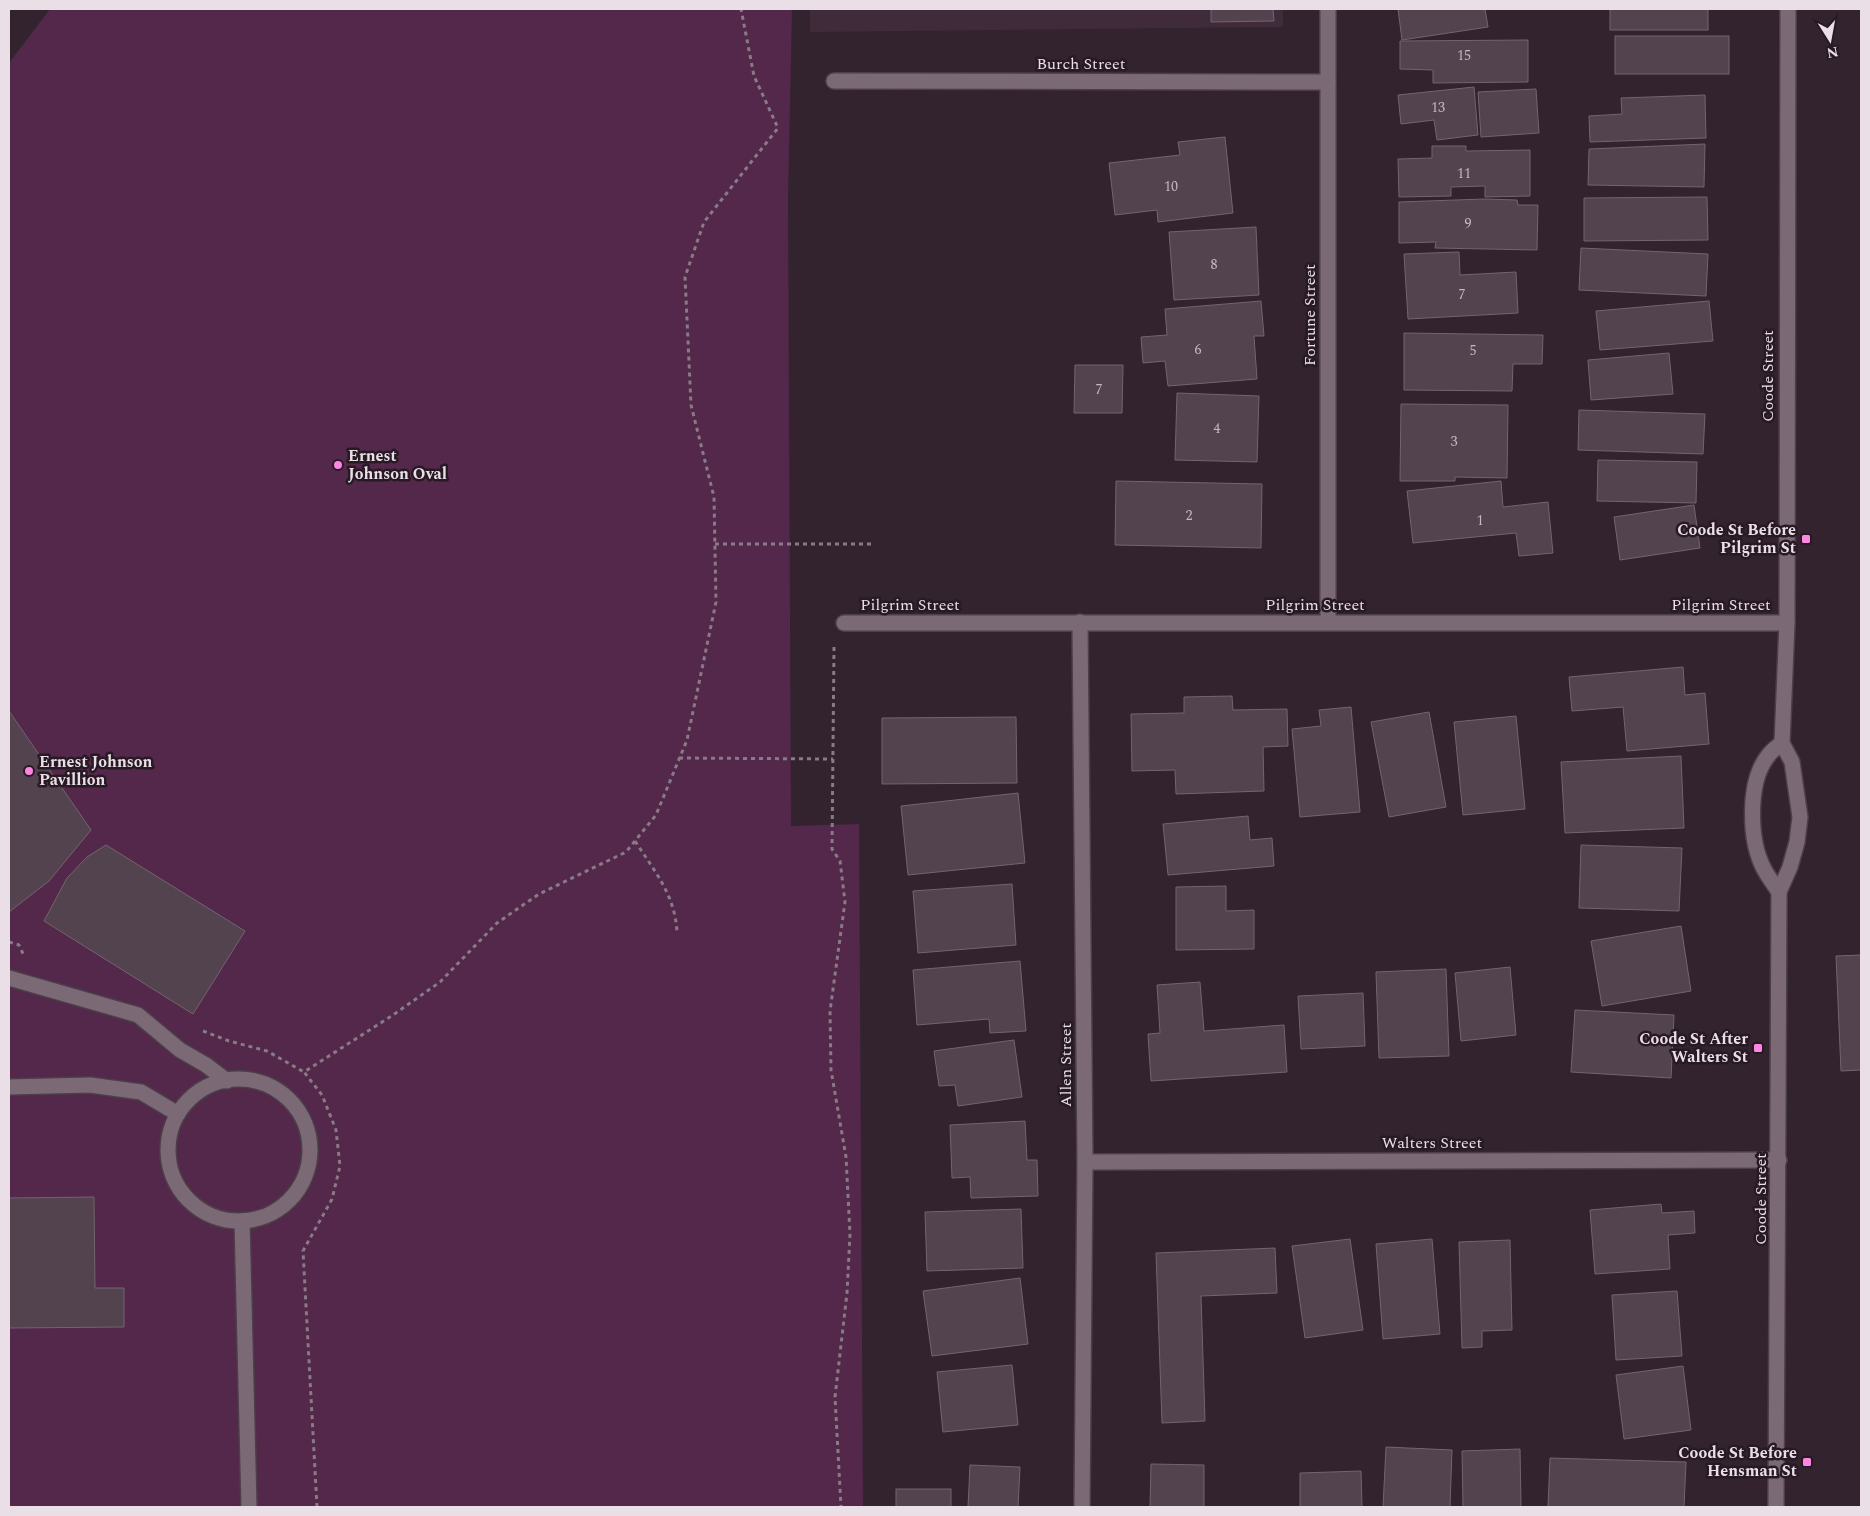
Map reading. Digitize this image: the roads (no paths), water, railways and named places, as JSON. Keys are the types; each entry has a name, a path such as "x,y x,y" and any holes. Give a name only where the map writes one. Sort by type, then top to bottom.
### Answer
{"street":[{"name":"Fortune Street","path":"1328,9 1328,622"},
{"name":"Coode Street","path":"1776,1507 1779,892 1790,867 1797,842 1800,817 1792,762 1782,743 1787,623 1788,9"},
{"name":"Burch Street","path":"834,81 1328,82"},
{"name":"Pilgrim Street","path":"844,622 1787,623"},
{"name":"Allen Street","path":"1080,622 1085,1162 1082,1507"},
{"path":"1779,892 1764,869 1756,848 1753,815 1758,778 1767,757 1782,743"},
{"path":"9,978 138,1015 180,1050 227,1080"},
{"path":"227,1080 253,1081 278,1091 302,1117 308,1134 310,1151 307,1169 300,1186 290,1200 276,1211 259,1218 242,1221 225,1220 194,1206 182,1193 174,1179 169,1163 168,1146 171,1129 178,1114 198,1092 227,1080"},
{"path":"9,1087 90,1085 140,1092 178,1114"},
{"name":"Walters Street","path":"1085,1162 1779,1160"},
{"path":"242,1221 249,1507"}],"place":[{"name":"Ernest Johnson Oval","path":"338,465"},
{"name":"Coode St Before Pilgrim St","path":"1806,539"},
{"name":"Ernest Johnson Pavillion","path":"29,771"},
{"name":"Coode St After Walters St","path":"1758,1048"},
{"name":"Coode St Before Hensman St","path":"1807,1462"}]}
